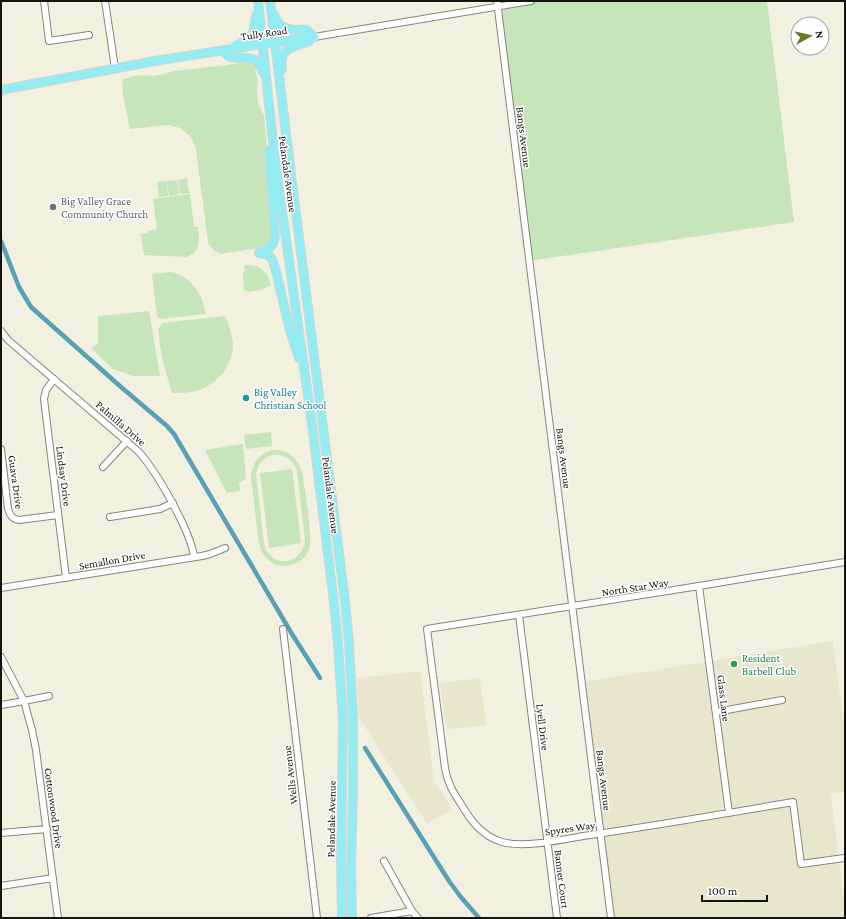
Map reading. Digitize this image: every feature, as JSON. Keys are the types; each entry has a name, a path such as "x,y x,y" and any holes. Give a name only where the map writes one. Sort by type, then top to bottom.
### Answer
{"main road":[{"name":"Pelandale Avenue","path":"259,4 271,124 334,603 343,720 341,863 342,918"},
{"name":"Pelandale Avenue","path":"259,4 252,34 235,47 223,50 226,55 230,57 254,60 266,77"},
{"name":"Pelandale Avenue","path":"271,5 279,24 283,27 308,31 314,37 308,42 286,51 282,58 282,73 279,80"},
{"name":"Pelandale Avenue","path":"271,5 349,643 353,719 351,869 352,918"},
{"name":"Tully Road","path":"1,90 115,68 314,37"},
{"path":"271,124 269,155 275,236 272,247 260,253 268,255 272,259 283,296 290,331 304,369"}],"street":[{"path":"44,1 49,41 89,35"},
{"path":"105,1 115,68"},
{"name":"Tully Road","path":"314,37 497,4 531,1"},
{"name":"Bangs Avenue","path":"497,4 611,918"},
{"name":"Palmilla Drive","path":"1,331 8,340 145,458 173,503 191,541 194,556"},
{"name":"Lindsay Drive","path":"54,379 46,390 44,399 66,578"},
{"path":"103,467 127,441"},
{"name":"Guava Drive","path":"1,449 3,477 9,513 12,518 19,520 58,515"},
{"path":"110,517 160,509 173,503"},
{"name":"Semallon Drive","path":"1,588 210,554 225,548"},
{"name":"North Star Way","path":"428,630 845,562"},
{"name":"Glass Lane","path":"699,586 729,812"},
{"name":"Lyell Drive","path":"519,615 547,842"},
{"name":"Wells Avenue","path":"283,630 317,918"},
{"name":"Spyres Way","path":"428,630 447,778 451,788 472,821 483,832 492,838 501,842 516,844 547,842 793,802 801,864 845,860"},
{"name":"Cottonwood Drive","path":"1,657 24,701 32,730 54,878 58,918"},
{"path":"1,705 49,696"},
{"path":"716,712 782,700"},
{"path":"1,833 47,829"},
{"name":"Banner Court","path":"547,842 557,918"},
{"path":"384,861 412,911 418,918"},
{"path":"1,886 54,878"},
{"path":"371,918 412,911"}],"shaded area":[{"path":"833,641 845,734 845,792 831,794 845,918 611,918 582,682"},
{"path":"420,671 434,782 452,809 427,824 358,716 357,678"},
{"path":"480,678 486,725 446,730 440,683"}],"green space":[{"path":"495,1 767,1 794,222 529,261"},
{"path":"246,62 254,65 258,81 258,103 264,115 273,223 270,244 260,248 220,254 214,251 208,243 196,149 191,137 180,128 169,125 130,129 123,97 122,84 123,79 138,75 154,76 175,71"},
{"path":"187,178 189,193 180,194 178,180"},
{"path":"177,180 179,194 169,196 167,181"},
{"path":"167,181 168,196 159,197 157,182"},
{"path":"190,194 194,227 198,227 199,242 195,252 186,257 144,255 141,234 157,229 153,199"},
{"path":"245,265 255,266 266,273 271,286 248,292 244,290 243,278"},
{"path":"172,272 186,278 191,283 202,300 206,314 161,319 157,316 152,274"},
{"path":"149,311 160,376 133,376 113,369 91,348 98,344 98,316"},
{"path":"225,316 233,346 230,360 223,373 212,383 199,390 172,393 162,359 158,329 162,323"},
{"path":"271,432 272,446 246,449 244,435"},
{"path":"243,444 246,479 239,483 240,491 227,493 205,450"},
{"path":"278,450 289,453 297,460 302,471 310,527 310,546 304,558 295,564 279,566 270,561 261,550 259,544 251,478 254,464 266,452","holes":["272,455 285,456 291,460 297,471 305,540 303,549 299,555 286,561 279,561 273,558 267,552 264,544 256,474 258,467 263,460"]},
{"path":"292,469 301,543 269,548 260,473"}],"waterway":[{"path":"1,241 19,287 31,307 167,426 174,434 292,634 320,678"},
{"path":"365,748 449,881 479,918"}],"place":[{"name":"Big Valley Grace Community Church","path":"53,207"},
{"name":"Big Valley Christian School","path":"246,398"},
{"name":"Resident Barbell Club","path":"734,664"}]}
